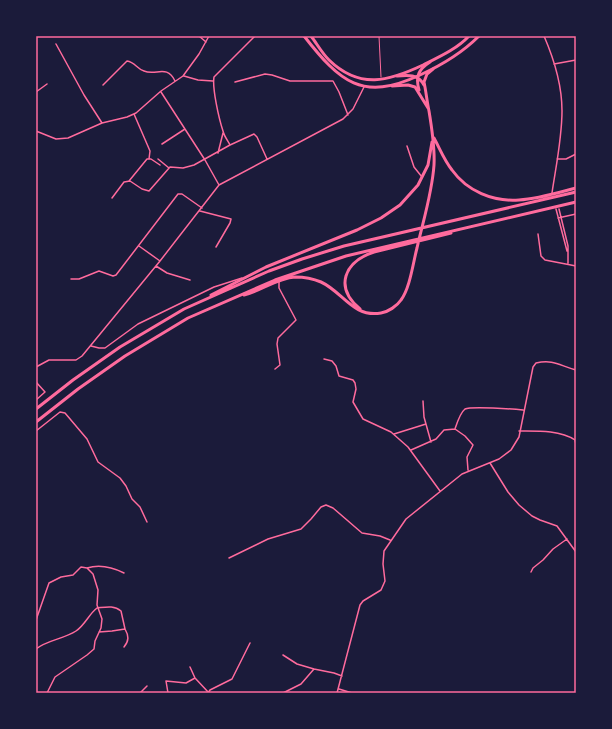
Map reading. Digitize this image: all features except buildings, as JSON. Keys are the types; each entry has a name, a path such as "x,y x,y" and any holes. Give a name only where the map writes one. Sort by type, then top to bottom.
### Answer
{"highway":[{"path":"304,36 325,62 344,77 364,86 376,88 412,85 420,93 429,110"},
{"path":"311,36 331,62 346,72 365,80 381,80 397,76 430,62 457,46 469,36"},
{"path":"392,86 417,77 457,56 479,36"},
{"path":"420,93 417,77 420,70 430,62"},
{"path":"232,298 250,294 294,277 306,278 321,282 332,289 352,307 372,314 382,313 393,308 401,300 406,288 431,191 434,165 434,136 425,78 433,69"},
{"path":"397,76 417,77 422,81 426,90"},
{"path":"364,86 365,80"},
{"path":"36,409 73,380 120,347 184,309 246,277 381,218 400,205 418,185 428,165 434,136"},
{"path":"434,136 452,171 467,185 483,195 518,200 576,188"},
{"path":"184,309 302,258 344,246 576,192"},
{"path":"36,422 78,388 125,356 188,318 275,280 346,256 576,202"},
{"path":"363,312 350,299 346,292 345,284 348,272 356,260 364,255 374,252 435,238 481,224"}],"street":[{"path":"199,36 206,42"},
{"path":"36,131 51,138 63,139 102,123 134,114 161,91 183,76 199,54 209,36"},
{"path":"230,145 223,132 213,81 214,76 255,36"},
{"path":"544,36 559,81 562,111 552,193"},
{"path":"56,44 102,123"},
{"path":"554,64 576,60"},
{"path":"103,85 127,61 132,62 145,72 164,71 173,77 175,81"},
{"path":"235,82 267,74 290,81 332,81 338,89 348,115"},
{"path":"183,76 198,80 213,81"},
{"path":"36,92 47,84"},
{"path":"36,367 49,360 77,360 86,353 219,186 338,122 348,115 360,98 364,86"},
{"path":"161,91 205,160 219,186"},
{"path":"134,114 150,151 150,158"},
{"path":"162,144 185,129"},
{"path":"218,153 223,132"},
{"path":"158,159 170,168 184,168 205,160 230,145 254,134 257,137 267,159"},
{"path":"407,146 414,167 422,177"},
{"path":"557,159 566,159 576,154"},
{"path":"150,158 160,165"},
{"path":"112,198 124,182 129,181 146,160 150,158"},
{"path":"129,181 143,190 149,191 170,168"},
{"path":"553,186 555,192"},
{"path":"71,279 79,279 99,271 113,276 116,275 178,194 182,194 202,208"},
{"path":"559,208 568,246 567,251"},
{"path":"556,209 567,251 568,264"},
{"path":"199,211 231,219 216,248"},
{"path":"558,218 576,214"},
{"path":"538,234 541,256 545,260 576,266"},
{"path":"139,246 160,261"},
{"path":"156,266 167,274 190,280"},
{"path":"92,346 97,348 105,348 138,324 214,287 246,277"},
{"path":"275,369 280,365 277,344 278,336 296,320 279,288 279,282"},
{"path":"324,359 332,361 336,366 339,376 352,380 355,383 356,389 353,402 363,419 394,434 411,450 440,491"},
{"path":"337,693 360,605 366,599 379,592 383,586 385,577 383,557 384,551 390,540 406,519 454,480 468,470 499,459 511,450 519,437 523,410 533,367 536,362 542,361 558,363 576,370"},
{"path":"36,382 47,394"},
{"path":"36,400 45,392"},
{"path":"423,401 424,414 431,442"},
{"path":"455,429 463,412 467,408 523,410"},
{"path":"59,409 65,413 86,439 98,462 120,478 126,486 131,498 140,507 147,522"},
{"path":"36,431 62,412"},
{"path":"394,434 426,424"},
{"path":"411,450 436,439 444,430 455,429 465,436 473,445 467,457 468,470"},
{"path":"519,432 542,432 563,435 575,440 576,444"},
{"path":"490,463 508,492 522,508 532,516 557,526 576,552"},
{"path":"229,558 264,540 301,529 321,507 326,505 333,508 362,533 380,536 390,540"},
{"path":"532,572 533,568 567,539"},
{"path":"36,620 49,583 61,577 73,575 81,567 110,567 124,573"},
{"path":"48,693 55,677 94,649 102,619 97,608 98,590 93,574 88,568"},
{"path":"36,649 44,644 75,632 97,608 110,606 122,611 128,638 124,647"},
{"path":"99,632 125,629"},
{"path":"190,667 195,678 209,693 210,690 232,679 250,643"},
{"path":"282,655 297,664 342,676"},
{"path":"283,693 301,684 314,669"},
{"path":"168,693 166,681 186,683 195,678"},
{"path":"140,693 147,686"},
{"path":"339,689 352,693"}],"lane":[{"path":"380,36 381,80"}]}
